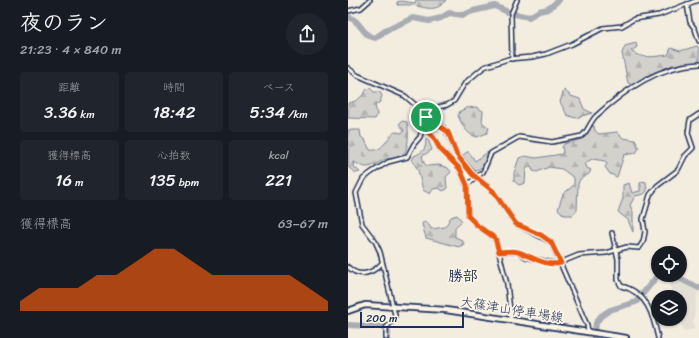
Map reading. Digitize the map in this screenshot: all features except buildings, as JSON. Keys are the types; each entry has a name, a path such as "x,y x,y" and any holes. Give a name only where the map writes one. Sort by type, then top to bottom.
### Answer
{"main road":[{"name":"大篠津山停車場線","path":"348,311 365,305 446,310 626,338"}],"street":[{"path":"348,11 361,8 370,0"},
{"path":"512,59 511,10 517,0"},
{"path":"422,111 451,103 456,98 464,83 484,67 512,59 546,54 572,44 603,28 622,26 634,19 654,16 698,0"},
{"path":"687,4 690,22 695,29 699,42"},
{"path":"467,185 483,172 492,153 519,137 552,142 577,138 584,135 598,115 638,83 673,67 699,64"},
{"path":"348,68 357,75 401,94 422,111 426,117 448,132 457,155 477,178 493,191 516,224 541,235 551,242 590,332"},
{"path":"693,148 688,128 690,120 699,114"},
{"path":"386,338 387,328 395,317 375,241 362,224 356,199 357,189 363,179 375,170 388,162 401,160 407,157 414,144 419,139 426,117"},
{"path":"423,127 434,138 440,149 460,169 467,185 468,216 478,226 495,238 507,284 511,319"},
{"path":"499,252 518,252 526,257 543,262 561,263 579,255 627,247 636,249 642,246 645,232 644,219 650,195 657,186 678,170 685,156 693,148 699,148"},
{"path":"612,233 616,250 618,283 642,298 650,309 658,338"},
{"path":"348,267 356,273 366,274 372,272 382,263"}],"shaded area":[{"path":"669,282 682,282 698,291 693,322 695,329 683,331 682,326 687,326 687,290 672,290"}],"green space":[{"path":"416,0 446,0 443,4 436,8 397,5 397,2 401,1 415,3"},
{"path":"636,43 637,47 631,51 640,56 649,57 668,55 671,48 680,51 697,46 699,48 699,62 672,65 632,85 628,83 622,53 625,46"},
{"path":"370,88 374,92 380,92 382,96 380,102 375,105 377,115 375,119 348,118 348,103 357,100 367,89"},
{"path":"564,90 571,96 580,99 584,109 592,113 575,118 567,115 560,102"},
{"path":"476,107 483,111 482,122 489,128 487,133 477,137 467,132 458,116 460,111 467,108"},
{"path":"402,121 407,122 408,141 406,151 400,157 385,159 368,167 364,167 353,162 354,167 360,172 356,173 348,167 348,130 360,130 361,137 365,140 370,150 375,150 382,147 395,132 402,133 404,130 399,124"},
{"path":"592,126 594,126 595,131 599,134 617,132 623,138 635,140 639,148 636,153 624,155 617,177 610,174 605,167 607,164 605,161 592,159 585,163 587,168 591,170 589,174 580,179 578,184 577,210 573,215 564,215 558,209 563,194 574,185 574,178 562,169 549,167 537,172 533,171 531,166 526,169 525,183 519,185 514,181 514,173 519,158 525,156 536,158 562,154 562,147 564,144 582,139"},
{"path":"426,139 428,139 432,150 422,156 424,163 427,166 439,165 448,168 451,172 446,177 447,189 443,191 439,188 433,189 430,194 423,190 418,170 412,160 414,156 423,150"},
{"path":"469,152 475,161 488,152 484,166 475,171 462,156"},
{"path":"643,181 646,182 647,191 644,194 635,196 630,205 633,212 633,232 628,220 618,212 623,198 623,185 629,183 632,193 640,191 640,183"},
{"path":"457,215 462,221 455,227 455,237 462,240 464,244 459,247 426,238 422,224 424,221 428,223 431,229 445,227 451,217"}],"waterway":[{"path":"348,17 356,21 367,34 375,38 385,31 413,18 429,21 441,18 449,13 463,15 495,6 510,13 529,17 539,11 548,9 559,0"},
{"path":"594,338 596,323 601,316 610,310 636,302 652,282"},
{"path":"687,282 699,288"},
{"path":"348,325 385,327 388,332 388,338"}],"district":[{"name":"勝部","path":"463,276"}],"route":[{"path":"426,117 448,132 457,155 472,174 493,191 516,224 547,238 554,245 561,263 551,264 543,262 526,257 518,252 499,252 495,238 478,226 468,216 467,185 462,173 457,165 439,148 434,138 423,127 426,117"}]}
